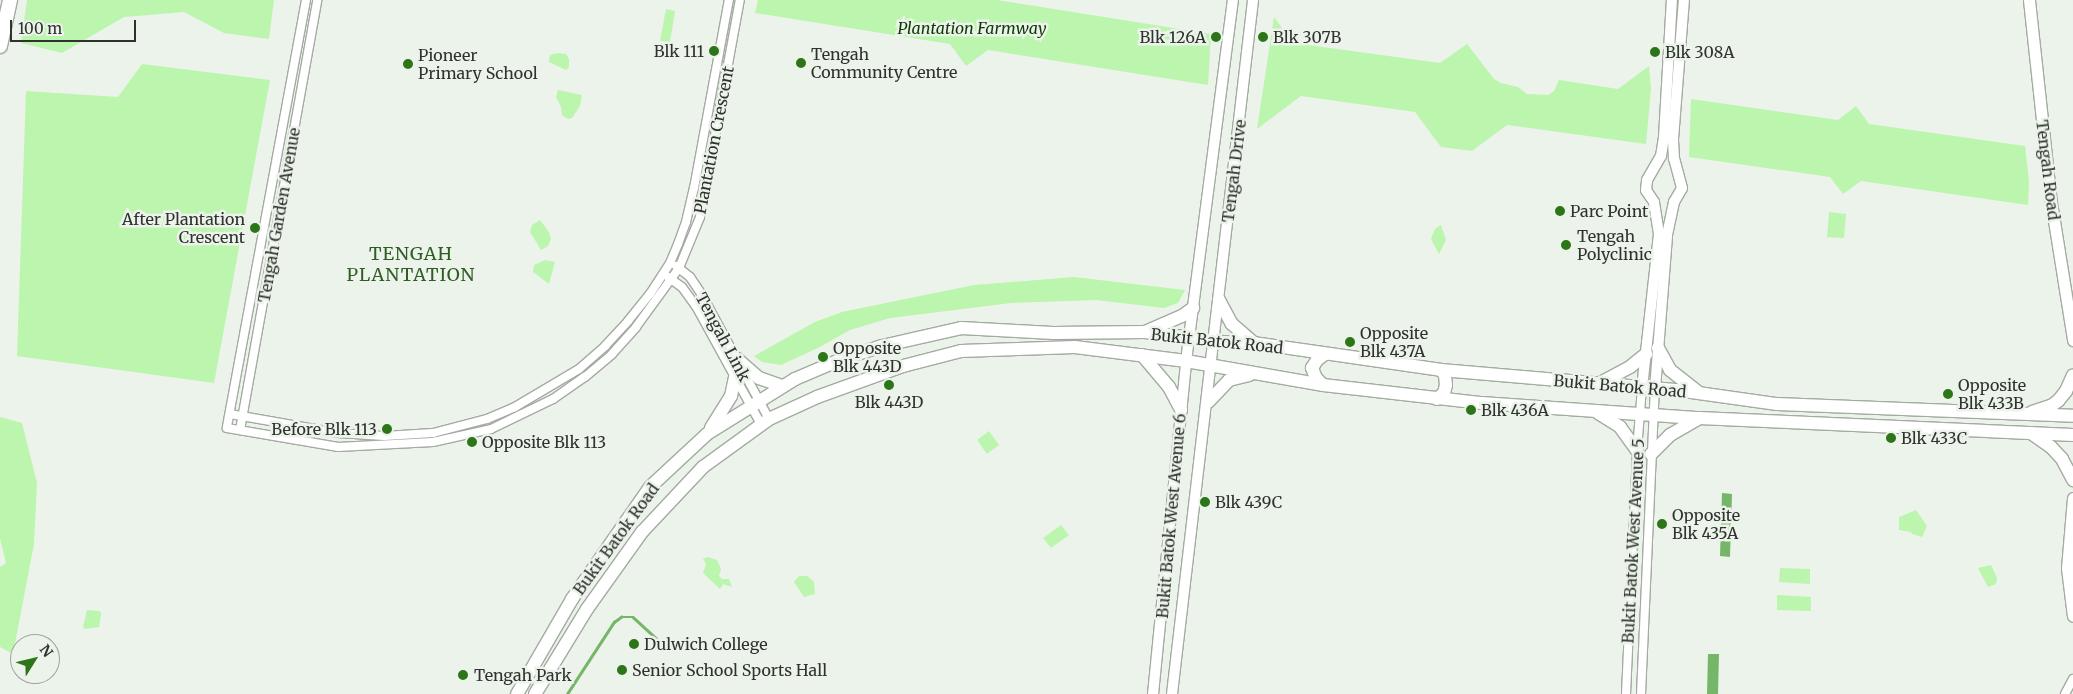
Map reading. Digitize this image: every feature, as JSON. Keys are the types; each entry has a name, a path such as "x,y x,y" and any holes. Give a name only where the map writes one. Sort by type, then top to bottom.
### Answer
{"highway":[{"path":"0,46 10,0"}],"main road":[{"name":"Tengah Road","path":"2029,0 2051,202 2073,340"},
{"path":"1219,300 1232,324 1254,344"},
{"path":"1145,332 1182,316 1193,308"},
{"name":"Bukit Batok Road","path":"517,694 572,599 650,487 707,434 782,386 842,358 882,346 961,328 1052,333 1145,332 1213,341 1254,344 1441,370 1649,388 1777,404 2073,416"},
{"name":"Bukit Batok Road","path":"535,694 587,609 642,532 703,467 765,422 854,382 961,351 1075,347 1186,361 1323,385 1438,399 1654,416 2073,435"},
{"path":"1658,348 1670,370 1700,394"},
{"path":"1323,385 1316,378 1312,368 1317,360 1325,354"},
{"path":"1598,384 1615,377 1646,354"},
{"path":"1142,356 1170,387 1181,410"},
{"path":"736,358 759,378 782,386"},
{"path":"1438,399 1444,393 1446,385 1441,370"},
{"path":"1208,402 1229,380 1259,374"},
{"path":"2020,415 2051,406 2066,391 2073,375"},
{"path":"707,434 725,408 736,377"},
{"path":"1594,411 1620,427 1636,450"},
{"path":"1651,454 1670,435 1699,418"},
{"path":"2030,432 2052,447 2062,459 2073,480"},
{"path":"2073,498 2067,568 2073,616"}],"street":[{"name":"Tengah Garden Avenue","path":"227,428 306,0"},
{"name":"Tengah Garden Avenue","path":"240,430 244,417 317,0"},
{"name":"Plantation Crescent","path":"230,414 339,433 384,436 433,433 486,419 515,407 579,368 605,346 628,321 670,263 686,222 703,144 729,0"},
{"name":"Plantation Crescent","path":"227,428 338,447 434,442 491,429 554,399 585,377 612,354 636,327 672,279 679,268 700,217 715,145 740,0"},
{"name":"Tengah Drive","path":"1188,338 1232,0"},
{"name":"Tengah Drive","path":"1213,341 1254,0"},
{"path":"1649,388 1646,354 1659,234 1654,202 1646,190 1647,180 1660,156 1664,137 1672,0"},
{"path":"1649,388 1658,348 1667,235 1674,202 1682,188 1674,159 1673,139 1684,0"},
{"path":"703,144 710,147 715,145"},
{"path":"1654,202 1664,204 1674,202"},
{"name":"Tengah Link","path":"670,263 690,277 702,295 736,358 754,403"},
{"name":"Tengah Link","path":"662,274 682,287 696,306 736,377 765,422"},
{"name":"Bukit Batok West Avenue 6","path":"1153,694 1188,338"},
{"name":"Bukit Batok West Avenue 6","path":"1173,693 1208,402 1213,341"},
{"name":"Bukit Batok West Avenue 5","path":"1626,694 1636,450 1640,414 1649,388"},
{"name":"Bukit Batok West Avenue 5","path":"1641,694 1654,416 1649,388"},
{"path":"2065,694 2073,679"}],"green space":[{"path":"27,0 274,0 269,39 224,33 184,12 124,17 62,53 21,43"},
{"name":"Plantation Farmway","path":"758,0 997,0 1211,34 1208,85 988,50 966,66 950,44 755,13"},
{"path":"666,9 675,11 670,42 660,41"},
{"path":"1274,17 1293,43 1440,63 1467,44 1494,79 1501,83 1518,87 1527,94 1548,95 1554,91 1559,80 1618,89 1649,66 1651,89 1646,144 1507,125 1472,151 1441,147 1415,112 1301,96 1257,129"},
{"path":"566,54 569,59 569,67 566,70 549,62 550,55"},
{"path":"142,64 270,80 214,383 17,356 26,91 118,97"},
{"path":"558,90 582,95 580,106 572,118 568,119 562,115 561,107 556,97"},
{"path":"1691,99 1838,120 1856,106 1869,124 2025,146 2029,181 2028,205 1861,181 1843,194 1830,177 1689,157"},
{"path":"1829,212 1846,214 1844,238 1827,237"},
{"path":"540,220 549,232 551,239 548,246 541,250 530,232 532,225"},
{"path":"1441,225 1446,240 1439,254 1431,239 1435,229"},
{"path":"545,260 555,262 549,284 533,272 534,265"},
{"path":"1074,277 1185,290 1178,303 1164,308 1096,300 1011,303 890,318 850,330 820,347 781,365 762,362 754,356 815,322 842,312 974,285"},
{"path":"0,417 22,423 37,483 34,544 17,634 10,634 10,652 0,647 0,567 6,563 0,538"},
{"path":"989,431 999,445 987,454 977,440"},
{"path":"1916,510 1927,526 1922,537 1911,532 1899,530 1899,517"},
{"path":"1061,525 1069,535 1051,548 1043,538"},
{"path":"707,557 717,560 721,569 719,576 722,579 729,579 732,587 723,584 720,589 703,573 706,564 703,559"},
{"path":"1991,565 1997,578 1996,584 1988,587 1978,568"},
{"path":"1780,568 1810,569 1810,584 1779,582"},
{"path":"799,576 807,576 814,582 815,594 804,597 794,582"},
{"path":"1777,595 1811,597 1811,611 1777,610"},
{"path":"87,610 100,611 99,627 85,629 83,627"}],"shaded area":[{"path":"1722,493 1732,494 1730,557 1720,556"},
{"path":"1708,654 1719,654 1718,694 1707,694"}],"waterway":[{"path":"567,694 614,622 621,617 633,617 669,650"}],"place":[{"name":"Blk 126A","path":"1216,37"},
{"name":"Blk 307B","path":"1263,37"},
{"name":"Blk 111","path":"714,51"},
{"name":"Blk 308A","path":"1655,52"},
{"name":"Tengah Community Centre","path":"801,63"},
{"name":"Pioneer Primary School","path":"408,64"},
{"name":"Parc Point","path":"1560,211"},
{"name":"After Plantation Crescent","path":"255,228"},
{"name":"Tengah Polyclinic","path":"1566,245"},
{"name":"Opposite Blk 437A","path":"1350,342"},
{"name":"Opposite Blk 443D","path":"823,357"},
{"name":"Blk 443D","path":"889,385"},
{"name":"Opposite Blk 433B","path":"1948,394"},
{"name":"Blk 436A","path":"1471,410"},
{"name":"Before Blk 113","path":"387,429"},
{"name":"Blk 433C","path":"1891,438"},
{"name":"Opposite Blk 113","path":"472,442"},
{"name":"Blk 439C","path":"1205,502"},
{"name":"Opposite Blk 435A","path":"1662,524"},
{"name":"Dulwich College","path":"634,644"},
{"name":"Senior School Sports Hall","path":"622,670"},
{"name":"Tengah Park","path":"463,675"}],"district":[{"name":"TENGAH PLANTATION","path":"411,265"}]}
